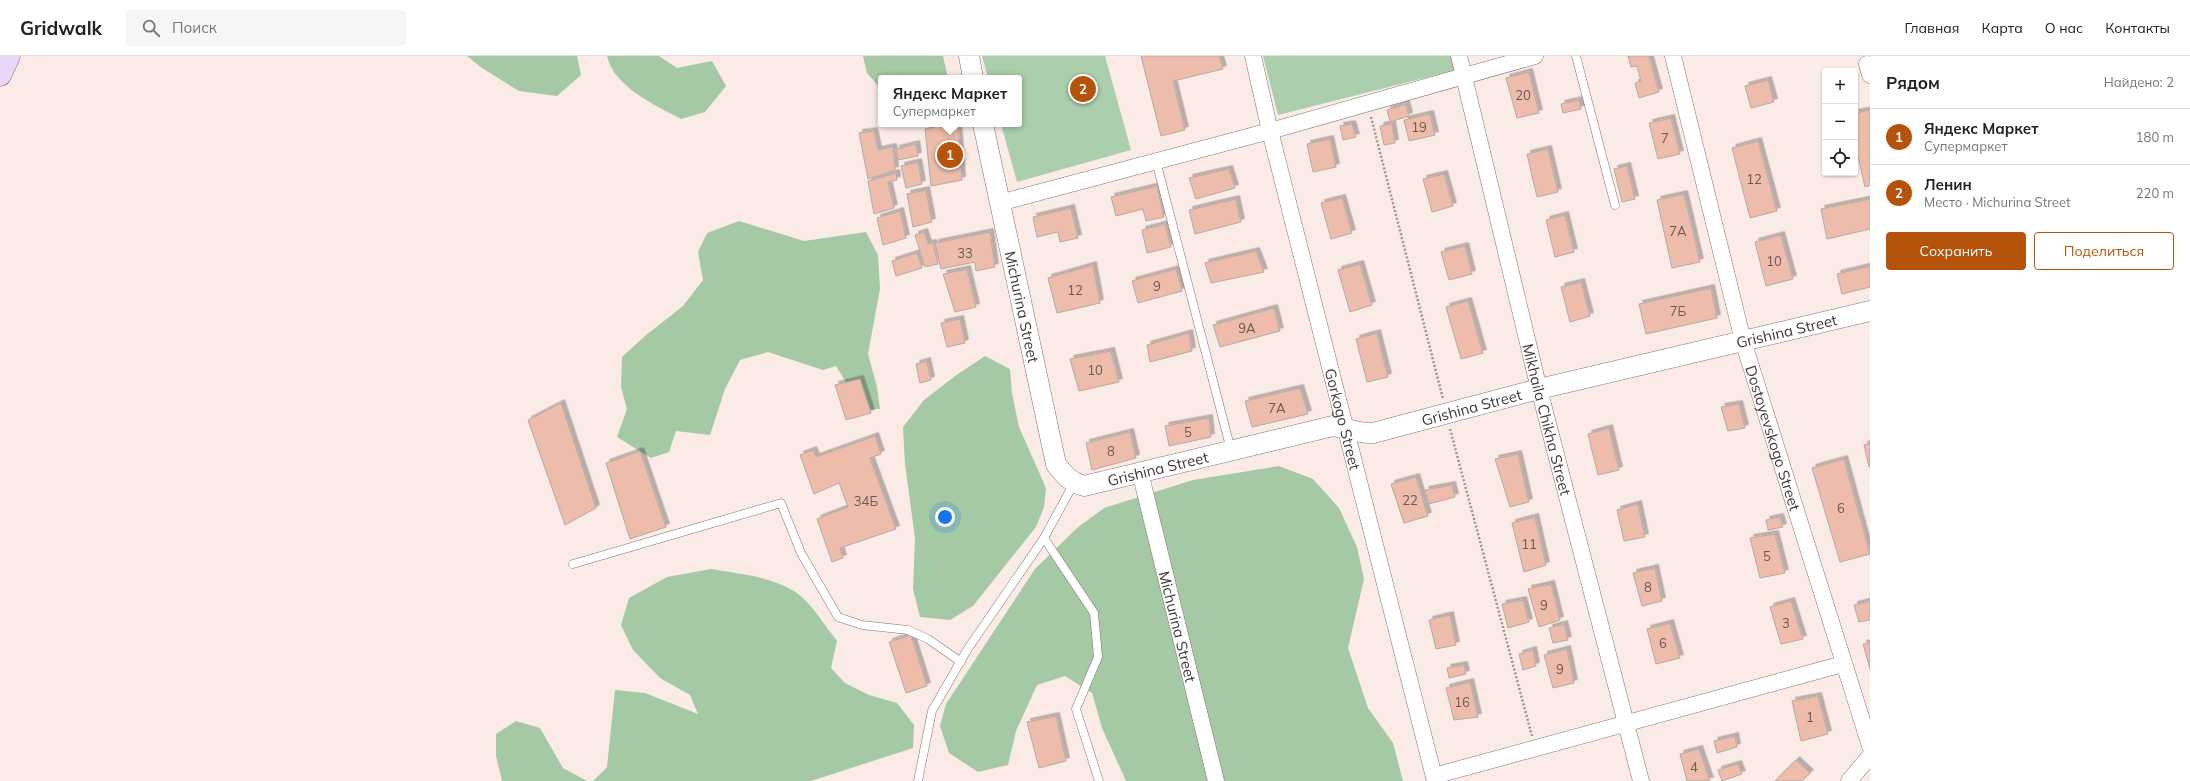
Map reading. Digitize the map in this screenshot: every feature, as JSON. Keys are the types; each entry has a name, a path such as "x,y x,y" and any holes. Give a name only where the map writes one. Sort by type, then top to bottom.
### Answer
{"main road":[{"path":"0,75 9,56"}],"street":[{"path":"969,56 972,75"},
{"name":"Gorkogo Street","path":"1253,56 1270,131 1434,779"},
{"name":"Mikhaila Chikha Street","path":"1459,56 1539,389 1641,781"},
{"path":"999,203 1270,131 1535,56"},
{"name":"Dostoyevskogo Street","path":"1673,56 1743,341 1843,664 1870,746"},
{"name":"Michurina Street","path":"984,127 1056,464 1064,475 1074,483"},
{"name":"Grishina Street","path":"1074,483 1084,486 1094,484 1332,426 1346,428 1362,434 1373,433 1539,389 1870,311"},
{"name":"Michurina Street","path":"1140,472 1216,781"},
{"path":"1434,779 1626,722 1843,664"},
{"path":"1849,781 1870,756"}],"lane":[{"path":"1576,56 1615,205"},
{"path":"1156,161 1231,450"},
{"path":"918,781 932,711 960,662 1044,538 1074,483"},
{"path":"572,564 781,503 801,553 838,617 862,625 908,630 928,639 960,662"},
{"path":"1044,538 1094,613 1098,657 1076,709 1099,781"}],"path":[{"path":"1367,103 1535,748"}],"green space":[{"path":"467,56 577,56 581,75 557,96 519,91 482,68"},
{"path":"607,56 659,56 677,68 712,61 726,86 705,112 681,119 648,101 627,86 611,67"},
{"path":"863,56 943,56 947,75 878,75 878,86 867,73"},
{"path":"982,56 1105,56 1131,150 1017,182 1002,127 1022,127 1022,75 987,75"},
{"path":"1263,56 1453,56 1456,70 1278,115"},
{"path":"739,221 804,241 866,232 878,255 880,289 868,354 877,387 880,409 859,410 851,390 836,366 823,370 768,352 740,360 725,389 710,435 676,431 669,452 651,458 617,437 627,409 621,387 622,357 645,336 683,306 703,280 698,252 707,233"},
{"path":"985,356 1010,369 1012,393 1019,427 1046,488 1044,507 1036,527 973,606 950,620 920,617 913,589 915,538 905,464 903,427 924,400 955,376"},
{"path":"1279,466 1313,479 1339,508 1357,547 1364,579 1348,648 1368,708 1393,743 1403,781 1126,781 1102,728 1092,693 1065,676 1037,685 1016,731 1008,765 978,772 949,753 940,726 946,704 1035,569 1077,528 1104,508 1193,480"},
{"path":"711,569 766,579 787,587 803,598 837,641 831,668 845,683 869,695 897,703 914,725 913,748 811,781 593,781 607,767 615,690 645,693 698,714 690,695 660,678 633,650 621,625 629,598 667,577"},
{"path":"516,721 540,728 563,768 587,781 502,781 496,756 496,734"}],"building":[{"path":"1141,56 1219,56 1223,69 1173,81 1185,130 1161,136"},
{"path":"1628,56 1649,56 1659,92 1639,98 1635,83 1641,81 1637,66 1631,67"},
{"path":"1529,72 1539,113 1517,118 1506,78"},
{"path":"1768,80 1774,102 1751,108 1745,86"},
{"path":"1579,100 1581,109 1563,113 1561,104"},
{"path":"1406,104 1409,116 1390,122 1387,110"},
{"path":"1870,110 1870,185 1865,187 1858,156 1858,112"},
{"path":"1430,114 1435,135 1409,141 1404,120"},
{"path":"1671,118 1680,154 1658,159 1649,123"},
{"path":"1352,124 1356,137 1343,140 1340,126"},
{"path":"1392,124 1395,143 1384,145 1380,126"},
{"path":"934,127 958,127 962,180 931,186 925,129"},
{"path":"874,131 878,150 893,147 895,170 868,179 859,133"},
{"path":"1330,139 1336,167 1313,172 1307,144"},
{"path":"1758,141 1777,211 1750,218 1732,148"},
{"path":"916,144 918,156 898,160 896,149"},
{"path":"1548,149 1558,192 1537,197 1527,154"},
{"path":"918,162 922,184 906,188 901,166"},
{"path":"1627,166 1635,199 1622,202 1614,169"},
{"path":"1229,169 1235,188 1196,199 1189,178"},
{"path":"896,173 897,180 888,182 894,208 874,214 868,181"},
{"path":"1444,174 1453,206 1432,212 1423,179"},
{"path":"1157,186 1164,217 1146,221 1143,209 1116,216 1111,197"},
{"path":"926,190 932,222 913,227 907,194"},
{"path":"1684,194 1700,262 1672,268 1657,200"},
{"path":"1342,198 1352,233 1331,239 1321,203"},
{"path":"1236,199 1241,222 1195,234 1189,210"},
{"path":"1870,199 1870,229 1827,239 1821,209"},
{"path":"1071,208 1078,238 1060,242 1058,232 1037,237 1033,217"},
{"path":"900,211 906,238 883,245 877,218"},
{"path":"1565,215 1574,252 1555,257 1546,220"},
{"path":"1165,224 1171,247 1147,253 1142,230"},
{"path":"924,232 928,244 933,243 938,264 925,267 915,235"},
{"path":"990,232 995,267 976,271 975,262 941,269 935,243"},
{"path":"1781,235 1793,279 1766,286 1755,242"},
{"path":"1465,246 1472,274 1449,280 1441,252"},
{"path":"1256,251 1264,272 1211,283 1205,263"},
{"path":"917,253 922,268 896,276 892,261"},
{"path":"1360,264 1372,305 1350,312 1338,270"},
{"path":"1093,265 1100,303 1057,313 1048,278"},
{"path":"1870,266 1870,287 1842,294 1837,274"},
{"path":"967,269 976,307 955,312 943,274"},
{"path":"1176,269 1182,291 1138,303 1132,281"},
{"path":"1581,282 1590,316 1570,322 1561,287"},
{"path":"1711,288 1717,318 1646,334 1639,304"},
{"path":"1468,301 1483,353 1461,359 1446,307"},
{"path":"1274,308 1280,331 1220,347 1213,325"},
{"path":"960,319 965,343 947,347 941,323"},
{"path":"1189,333 1192,351 1150,362 1147,345"},
{"path":"1377,333 1388,377 1367,382 1356,339"},
{"path":"1111,351 1119,382 1079,391 1070,359"},
{"path":"927,361 931,380 920,383 916,364"},
{"path":"860,379 871,413 846,420 835,385"},
{"path":"1300,388 1308,414 1252,427 1245,401"},
{"path":"561,403 596,508 565,525 528,420"},
{"path":"1739,404 1745,428 1728,431 1721,407"},
{"path":"1209,418 1211,437 1169,446 1165,426"},
{"path":"1609,428 1619,470 1598,475 1588,434"},
{"path":"1130,432 1136,458 1092,470 1086,443"},
{"path":"875,436 881,454 870,458 896,529 840,548 843,558 832,562 817,519 848,507 839,483 814,494 800,455 813,450 816,457"},
{"path":"1870,443 1870,466 1869,467 1864,445"},
{"path":"640,451 666,527 630,539 606,463"},
{"path":"1518,454 1529,502 1510,507 1495,459"},
{"path":"1844,459 1870,554 1840,562 1812,468"},
{"path":"1416,477 1428,516 1404,523 1391,484"},
{"path":"1452,485 1455,497 1429,504 1425,490"},
{"path":"1638,504 1645,537 1624,541 1617,510"},
{"path":"1535,517 1546,565 1524,572 1512,523"},
{"path":"1780,517 1783,527 1768,530 1766,520"},
{"path":"1775,534 1785,573 1760,578 1750,538"},
{"path":"1655,568 1662,601 1642,606 1633,573"},
{"path":"1551,584 1560,620 1539,627 1528,589"},
{"path":"1523,600 1529,622 1508,628 1502,604"},
{"path":"1791,601 1803,639 1781,644 1770,607"},
{"path":"1870,601 1870,620 1859,622 1854,605"},
{"path":"1450,615 1456,645 1436,649 1429,620"},
{"path":"1670,623 1680,658 1656,664 1647,629"},
{"path":"1564,624 1568,640 1553,643 1549,628"},
{"path":"911,635 927,686 906,693 889,642"},
{"path":"1870,643 1870,669 1863,644"},
{"path":"1567,649 1574,683 1553,688 1544,655"},
{"path":"1533,650 1536,666 1523,670 1519,654"},
{"path":"1464,665 1466,674 1449,678 1447,668"},
{"path":"1470,682 1478,717 1454,720 1446,688"},
{"path":"1818,696 1828,734 1801,741 1792,701"},
{"path":"1056,716 1066,761 1039,768 1027,722"},
{"path":"1735,736 1737,747 1717,753 1714,741"},
{"path":"1699,749 1710,781 1687,781 1680,754"},
{"path":"1796,760 1810,773 1802,781 1775,781"},
{"path":"1738,764 1742,774 1722,781 1718,770"}],"place":[{"name":"Ленин","path":"1083,89"},
{"name":"Яндекс Маркет","path":"950,155"}]}
